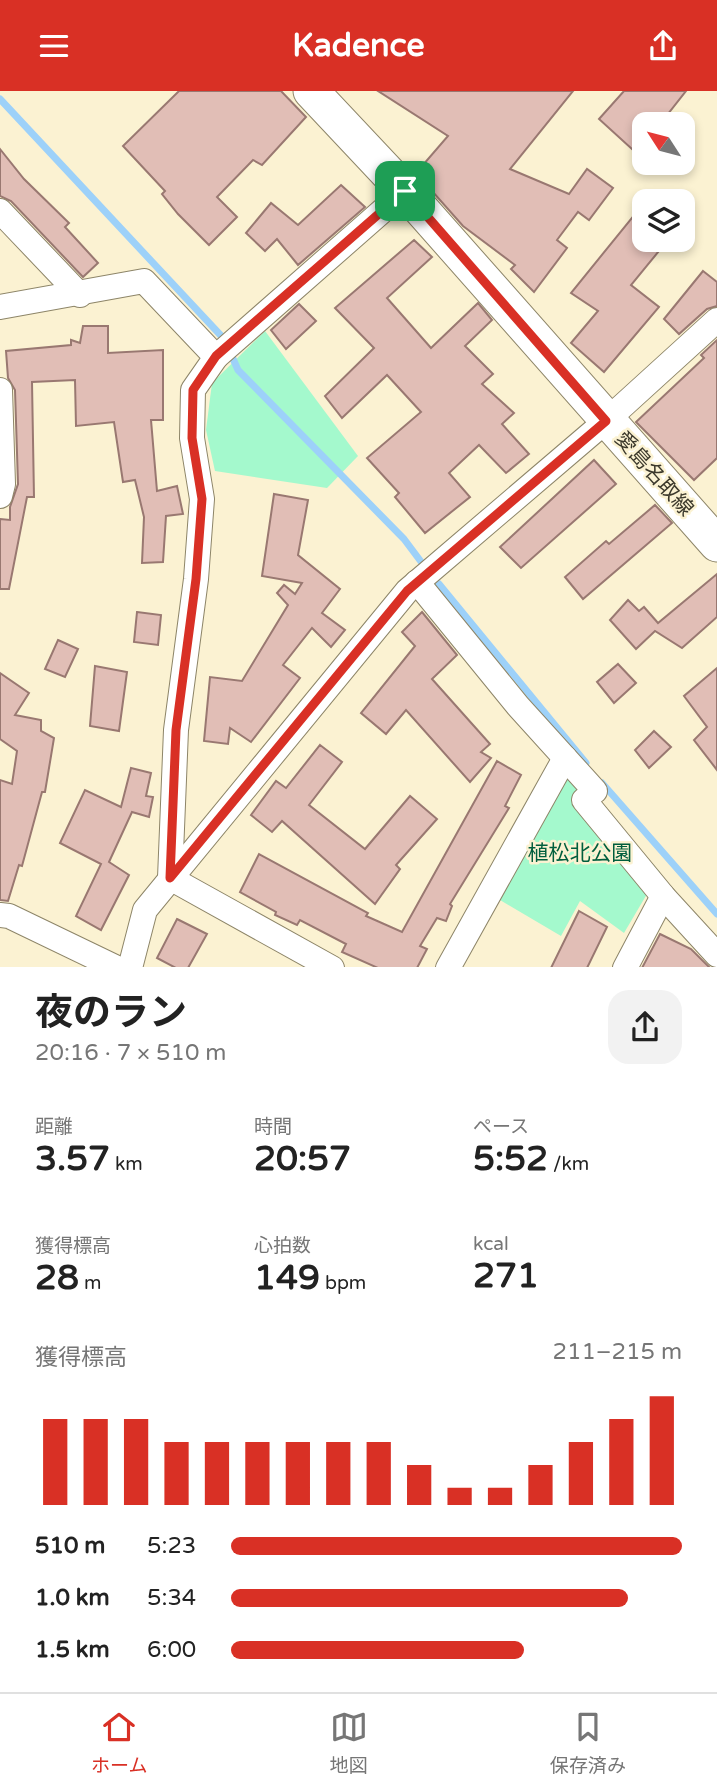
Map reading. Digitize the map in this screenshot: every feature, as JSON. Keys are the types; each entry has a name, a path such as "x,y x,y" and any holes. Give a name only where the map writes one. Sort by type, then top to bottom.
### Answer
{"main road":[{"name":"愛島名取線","path":"311,91 405,191 717,544"}],"street":[{"path":"170,878 176,730 196,579 202,499 192,438 193,390 216,356 405,191"},
{"path":"0,211 80,295"},
{"path":"0,307 80,295 144,281 216,356"},
{"path":"131,967 145,910 374,628 417,582 606,421 717,320"},
{"path":"0,390 1,488"},
{"path":"417,582 595,790 584,800 663,897 717,955"},
{"path":"449,967 565,758"},
{"path":"170,878 330,967"},
{"path":"626,967 663,897"},
{"path":"0,915 9,916 115,967"}],"green space":[{"path":"265,331 358,456 327,488 215,471 206,430 212,383"},
{"name":"植松北公園","path":"570,771 660,872 624,933 580,901 561,936 500,900"}],"building":[{"path":"179,91 281,91 306,117 262,165 253,160 217,197 237,217 209,245 178,214 162,194 165,191 123,146"},
{"path":"378,91 573,91 510,169 569,194 587,169 613,188 589,220 578,212 557,240 567,248 534,292 511,269 515,265 463,226 416,173 448,136"},
{"path":"624,91 686,91 669,112 632,112 632,149 599,119"},
{"path":"0,149 24,179 69,223 65,227 98,263 83,277 11,201 0,196"},
{"path":"341,185 365,207 298,265 277,239 265,251 246,233 271,203 298,225"},
{"path":"632,218 632,252 658,252 631,285 659,307 604,372 571,343 598,311 571,293"},
{"path":"414,240 432,257 387,298 431,348 478,303 492,320 465,346 493,374 482,384 514,413 502,424 529,454 506,473 479,445 449,473 470,497 425,533 395,497 399,493 367,458 421,412 387,375 342,418 325,396 374,348 335,308"},
{"path":"703,271 717,282 717,306 707,309 679,334 664,319"},
{"path":"299,304 316,321 286,349 271,330"},
{"path":"83,326 108,326 108,353 163,350 163,420 151,420 157,491 177,486 183,514 166,516 163,562 142,563 144,517 135,480 123,482 114,422 76,426 75,380 32,382 34,497 27,497 9,589 0,589 0,519 10,520 10,507 18,484 15,390 8,378 6,351 71,345 71,340 80,343"},
{"path":"717,340 717,458 694,480 636,422 704,358 701,355"},
{"path":"594,460 616,484 521,568 500,547"},
{"path":"274,494 308,500 298,555 340,589 322,613 345,630 331,647 312,628 283,665 300,678 251,742 230,728 228,744 204,741 210,677 242,681 288,605 277,593 284,585 295,594 302,583 262,576"},
{"path":"655,505 672,523 583,599 565,577 606,541 609,544"},
{"path":"717,574 717,617 682,648 655,631 636,649 610,620 628,600 639,611 644,607 658,623"},
{"path":"137,612 161,615 158,645 134,642"},
{"path":"422,612 457,655 432,679 490,744 481,752 491,758 470,782 406,710 386,734 361,713 415,646 402,632"},
{"path":"58,640 78,649 65,677 45,669"},
{"path":"618,664 636,683 614,703 597,682"},
{"path":"95,666 127,672 119,731 90,726"},
{"path":"717,668 717,770 694,740 707,727 684,696"},
{"path":"0,673 29,693 15,715 41,720 41,731 54,738 45,792 42,792 22,866 19,865 8,901 0,900 0,780 12,784 17,751 0,739"},
{"path":"654,731 671,747 649,768 635,750"},
{"path":"320,745 342,762 309,805 365,849 410,796 437,819 396,865 400,869 375,904 282,821 272,832 251,815 276,781 286,788"},
{"path":"497,761 521,775 505,806 509,808 450,904 452,906 446,921 437,918 420,946 427,949 418,967 376,967 342,952 346,944 300,920 297,925 275,915 276,912 240,892 259,854 368,913 366,916 402,932"},
{"path":"131,768 151,773 146,796 153,797 149,817 132,812 109,862 129,875 101,930 76,916 101,864 60,843 85,790 121,807"},
{"path":"579,911 607,927 587,967 551,967"},
{"path":"177,919 207,934 189,967 174,967 157,958"},
{"path":"660,934 691,949 709,967 643,967"}],"waterway":[{"path":"0,99 226,341"},
{"path":"230,352 238,370 404,539 422,563"},
{"path":"439,584 586,763"},
{"path":"602,783 717,914"}],"route":[{"path":"405,191 606,421 407,591 170,878 176,730 196,579 202,499 192,438 193,390 216,356 405,191"}]}
